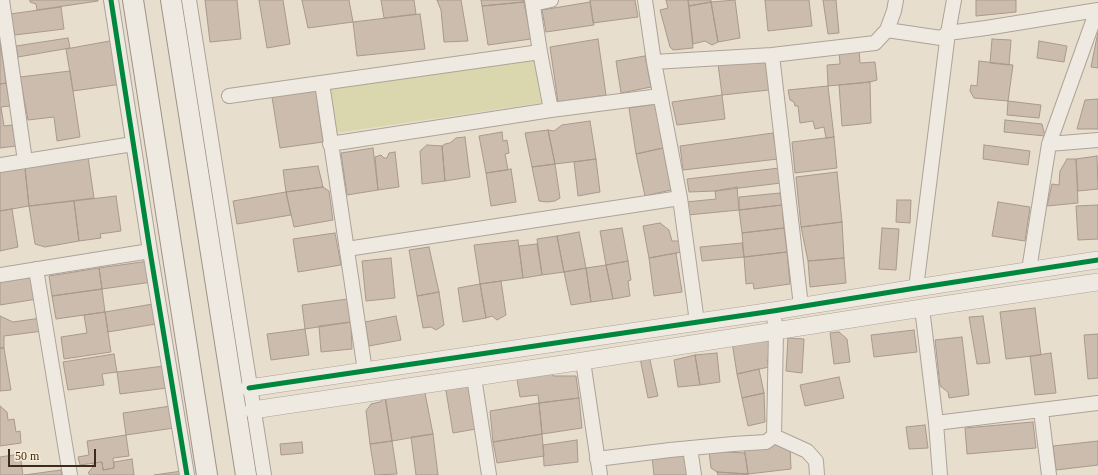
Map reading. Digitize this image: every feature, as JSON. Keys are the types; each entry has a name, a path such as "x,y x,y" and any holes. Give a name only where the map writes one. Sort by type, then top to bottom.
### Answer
{"main road":[{"path":"133,0 207,475"},
{"path":"171,0 246,475"}],"street":[{"path":"2,0 25,161"},
{"path":"111,0 187,475"},
{"path":"189,0 249,388 264,475"},
{"path":"551,0 533,2 540,52 551,110"},
{"path":"645,0 660,96 680,198 697,322"},
{"path":"654,62 772,54 875,43 887,30 894,11 896,0"},
{"path":"916,288 948,33 954,0"},
{"path":"887,30 941,38 948,33 1097,10 1049,144 1029,270"},
{"path":"229,96 540,52"},
{"path":"772,54 801,306"},
{"path":"322,83 365,371"},
{"path":"330,144 551,110 660,96"},
{"path":"1049,144 1098,140"},
{"path":"0,165 133,144"},
{"path":"347,249 680,198"},
{"path":"0,275 150,250"},
{"path":"249,388 773,311 1098,260"},
{"path":"36,269 70,475"},
{"path":"253,410 1098,282"},
{"path":"922,308 936,424 940,475"},
{"path":"773,311 776,331 774,436"},
{"path":"583,361 600,475"},
{"path":"474,377 489,475"},
{"path":"936,424 1098,403"},
{"path":"1041,411 1049,475"},
{"path":"598,459 690,448 766,442 774,436"},
{"path":"774,436 807,451 816,461 817,475"},
{"path":"690,448 694,475"}],"shaded area":[{"path":"535,60 541,103 336,133 329,88"}],"building":[{"path":"30,0 98,1 37,10 36,4 30,2"},
{"path":"205,0 237,0 241,39 210,42"},
{"path":"259,0 283,0 290,44 267,48"},
{"path":"302,0 349,0 353,22 308,28"},
{"path":"381,0 414,0 416,14 384,18"},
{"path":"437,0 461,0 468,41 444,42 441,10"},
{"path":"481,0 523,0 524,2 482,6"},
{"path":"590,0 635,0 638,17 593,23"},
{"path":"666,0 688,0 693,48 673,50 670,47 660,10 668,8"},
{"path":"688,0 711,0 711,2 689,6"},
{"path":"735,0 740,38 718,42 711,2"},
{"path":"765,0 809,0 812,26 768,31"},
{"path":"823,0 836,0 839,33 828,34"},
{"path":"976,0 1016,0 1016,12 976,16"},
{"path":"524,2 531,39 488,45 482,6"},
{"path":"590,2 594,25 546,32 542,10"},
{"path":"711,2 718,42 712,45 705,41 693,44 689,6"},
{"path":"61,7 64,29 15,35 10,14"},
{"path":"420,14 425,49 357,56 353,22"},
{"path":"1098,32 1098,68 1091,67"},
{"path":"68,38 70,48 18,57 16,46"},
{"path":"598,39 606,95 558,102 550,47"},
{"path":"992,39 1011,40 1009,65 990,63"},
{"path":"115,40 122,84 73,91 66,49"},
{"path":"0,41 6,83 0,84"},
{"path":"1039,41 1067,46 1064,62 1037,58"},
{"path":"859,49 860,63 875,62 877,80 828,86 827,65 840,64 839,50"},
{"path":"645,56 651,87 621,93 616,61"},
{"path":"765,58 769,90 722,95 718,64"},
{"path":"979,61 1013,65 1008,101 974,98 970,91 971,85 977,86"},
{"path":"70,71 80,137 57,141 54,117 28,120 20,77"},
{"path":"870,82 871,123 842,126 839,85"},
{"path":"6,83 10,106 1,107 4,126 12,125 16,146 0,148 0,84"},
{"path":"828,86 834,137 826,138 824,127 815,129 813,121 800,123 798,106 795,106 794,102 790,100 788,90"},
{"path":"316,91 323,142 280,148 272,97"},
{"path":"722,95 725,119 677,125 672,102"},
{"path":"1098,99 1098,129 1077,129 1085,100"},
{"path":"1008,101 1041,105 1039,118 1007,115"},
{"path":"656,104 663,148 636,154 629,108"},
{"path":"1005,120 1042,124 1045,136 1004,132"},
{"path":"590,121 596,159 555,164 548,130 554,131 562,125"},
{"path":"548,130 555,164 532,167 525,133"},
{"path":"502,132 503,141 507,140 509,153 505,154 508,170 486,173 479,136"},
{"path":"773,133 778,159 683,170 680,146"},
{"path":"465,137 470,177 445,181 442,146 450,143 456,138"},
{"path":"834,137 837,168 795,173 792,142"},
{"path":"427,145 442,146 445,181 422,184 420,151"},
{"path":"984,145 1030,151 1028,165 983,159"},
{"path":"373,148 378,190 347,195 341,153"},
{"path":"663,148 671,190 645,196 636,154"},
{"path":"87,150 94,198 29,206 24,159"},
{"path":"395,152 399,187 378,190 375,157 381,155 384,158 387,158 389,153"},
{"path":"1097,156 1098,189 1078,191 1076,159"},
{"path":"24,159 29,206 0,211 0,163"},
{"path":"596,159 600,192 578,196 574,162"},
{"path":"1067,159 1076,159 1078,203 1047,206 1052,184 1059,185 1060,171"},
{"path":"555,164 560,198 555,201 539,201 532,167"},
{"path":"318,166 323,187 286,192 283,170"},
{"path":"779,168 781,183 715,191 689,192 687,179"},
{"path":"511,169 516,202 491,206 486,173"},
{"path":"837,172 842,222 801,227 796,177"},
{"path":"323,187 329,191 333,220 294,227 286,192"},
{"path":"737,187 739,210 688,215 686,202 716,199 715,191"},
{"path":"286,192 291,215 237,224 233,201"},
{"path":"780,193 782,205 739,210 739,197"},
{"path":"116,196 121,231 100,234 101,238 79,241 74,201"},
{"path":"897,200 911,200 910,223 896,222"},
{"path":"74,201 79,241 45,247 35,244 29,206"},
{"path":"998,202 1030,207 1025,241 992,236"},
{"path":"782,205 784,228 742,233 739,210"},
{"path":"1098,205 1098,239 1078,240 1076,206"},
{"path":"12,209 18,247 0,251 0,211"},
{"path":"842,222 844,258 808,261 801,227"},
{"path":"660,223 669,230 672,241 681,241 682,252 649,258 643,226"},
{"path":"622,228 628,261 606,265 600,231"},
{"path":"784,228 787,252 744,257 742,233"},
{"path":"882,228 899,229 896,270 879,269"},
{"path":"579,232 586,268 564,272 557,236"},
{"path":"335,233 341,265 298,272 293,239"},
{"path":"557,236 564,272 542,275 537,239"},
{"path":"518,240 523,278 480,284 474,245"},
{"path":"742,243 744,257 702,261 700,247"},
{"path":"537,244 542,275 523,278 519,246"},
{"path":"429,247 439,292 417,296 409,250"},
{"path":"787,252 790,284 754,289 753,283 746,284 744,257"},
{"path":"676,253 682,292 654,296 649,258"},
{"path":"391,258 395,298 366,301 362,261"},
{"path":"844,258 846,283 810,287 808,261"},
{"path":"149,261 152,282 102,289 99,268"},
{"path":"628,261 631,280 628,281 630,296 613,299 606,265"},
{"path":"606,265 613,299 591,302 586,268"},
{"path":"99,268 102,289 52,296 49,276"},
{"path":"586,268 591,302 571,305 564,272"},
{"path":"34,277 37,299 0,305 0,282"},
{"path":"501,281 506,315 497,320 492,316 486,318 480,284"},
{"path":"480,284 486,318 463,322 458,288"},
{"path":"102,289 105,312 56,319 52,296"},
{"path":"439,292 444,325 436,330 431,327 423,328 417,296"},
{"path":"348,299 351,322 305,329 302,305"},
{"path":"153,304 156,324 108,332 105,312"},
{"path":"1035,308 1041,355 1006,359 1000,312"},
{"path":"105,312 111,352 64,359 61,337 87,333 84,315"},
{"path":"0,316 13,322 41,318 43,331 4,336 4,348 0,348"},
{"path":"396,316 401,340 369,346 365,322"},
{"path":"983,316 990,363 977,364 969,317"},
{"path":"351,322 352,349 321,352 319,326"},
{"path":"305,329 309,355 271,360 267,334"},
{"path":"914,330 917,352 874,357 871,335"},
{"path":"839,332 847,339 850,362 834,364 830,333"},
{"path":"1098,334 1098,378 1088,379 1084,335"},
{"path":"768,335 773,359 767,360 769,367 737,374 732,342"},
{"path":"962,337 969,395 949,398 948,392 940,386 935,340"},
{"path":"788,338 804,339 802,373 786,371"},
{"path":"0,348 4,348 11,390 0,391"},
{"path":"648,351 658,396 648,398 639,353"},
{"path":"717,353 720,382 700,385 695,355"},
{"path":"1051,353 1056,393 1035,395 1030,356"},
{"path":"114,354 117,372 102,374 104,385 68,390 63,362"},
{"path":"695,355 700,385 678,387 674,360"},
{"path":"164,366 167,388 120,394 117,372"},
{"path":"759,369 764,393 742,398 737,374"},
{"path":"552,370 553,376 576,376 579,398 539,403 538,395 520,397 516,374"},
{"path":"839,377 844,398 805,406 800,385"},
{"path":"468,381 476,429 453,433 445,385"},
{"path":"424,388 433,434 392,441 385,394"},
{"path":"764,393 765,422 748,426 742,398"},
{"path":"385,398 392,441 370,444 366,411 371,404 380,402"},
{"path":"579,398 582,428 542,434 539,403"},
{"path":"539,403 542,434 493,442 490,411"},
{"path":"0,406 7,412 8,420 14,419 16,432 20,431 21,443 0,446"},
{"path":"171,406 174,428 126,435 123,413"},
{"path":"1033,422 1036,448 967,454 965,428"},
{"path":"925,425 928,448 909,449 906,427"},
{"path":"433,434 438,475 416,475 411,437"},
{"path":"542,434 544,456 497,463 493,442"},
{"path":"126,435 129,456 113,458 114,468 103,470 102,462 80,465 78,457 89,455 87,441"},
{"path":"577,440 578,462 544,466 543,445"},
{"path":"392,441 397,474 375,475 370,444"},
{"path":"784,441 790,447 791,469 748,474 744,447"},
{"path":"1098,441 1098,465 1056,470 1053,446"},
{"path":"302,442 303,453 281,455 280,444"},
{"path":"709,451 745,453 748,474 717,472 711,468"},
{"path":"689,453 692,475 654,475 652,457"},
{"path":"20,454 23,475 0,475 0,457"},
{"path":"132,459 134,475 90,475 88,473 93,467 93,463 102,462 103,470 114,468 114,462"},
{"path":"61,470 62,475 24,475"},
{"path":"182,471 183,475 154,475"},
{"path":"717,472 748,474 748,475 718,475"}],"cycle path":[{"path":"111,0 187,475"},
{"path":"249,388 773,311 1098,260"}]}
